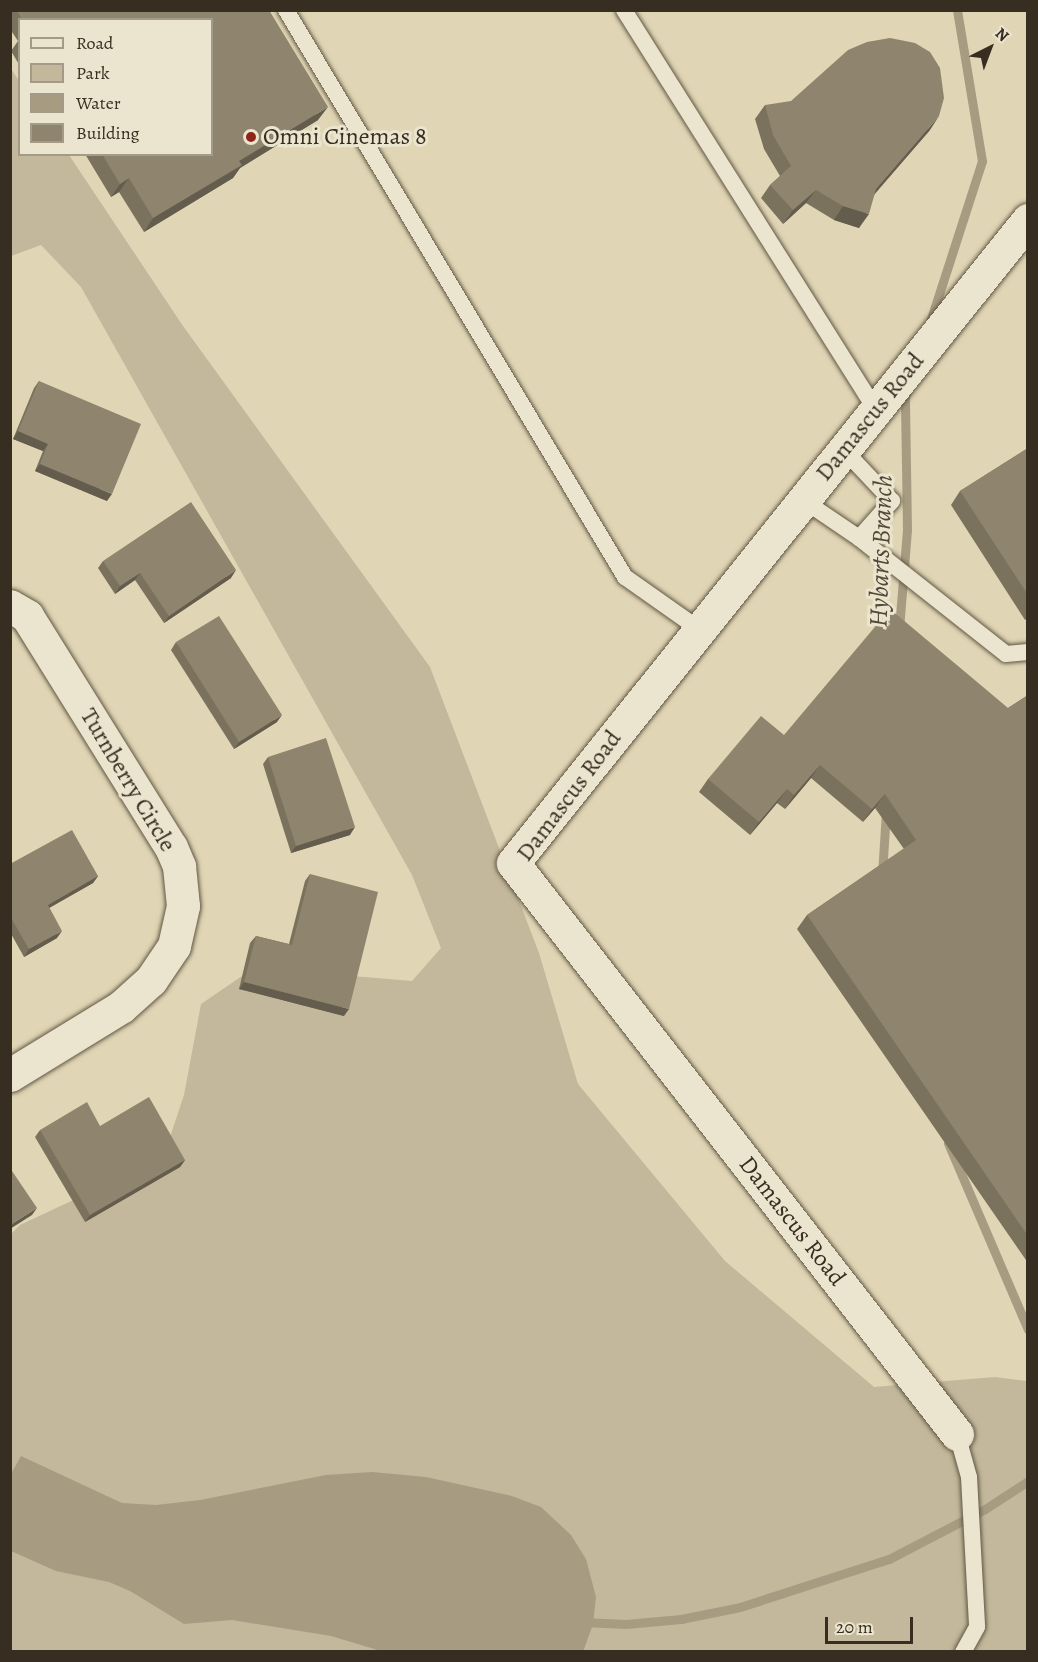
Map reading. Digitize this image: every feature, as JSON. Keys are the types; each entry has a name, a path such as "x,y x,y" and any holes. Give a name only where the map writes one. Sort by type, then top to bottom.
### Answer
{"street":[{"name":"Damascus Road","path":"957,1434 513,863 1028,220"},
{"name":"Turnberry Circle","path":"10,606 27,616 171,847 178,866 183,906 174,946 151,980 121,1007 10,1075"}],"lane":[{"path":"286,10 626,577 700,630"},
{"path":"624,10 876,410"},
{"path":"844,450 892,501 860,538"},
{"path":"803,500 860,538 1006,654 1028,652"},
{"path":"957,1434 969,1477 977,1627 963,1652"}],"green space":[{"path":"10,67 18,79 18,156 70,156 183,326 430,667 539,953 578,1084 725,1261 874,1387 995,1377 1027,1381 1027,1651 11,1651 11,1234 20,1225 163,1158 184,1095 201,1004 261,963 340,975 412,981 441,948 412,875 81,287 41,245 11,256"}],"water":[{"path":"21,1456 122,1503 156,1505 200,1500 326,1475 372,1472 426,1477 512,1496 541,1507 571,1535 586,1559 596,1597 593,1624 583,1652 381,1651 331,1636 232,1620 184,1624 130,1591 109,1582 56,1571 11,1551 11,1474"}],"building":[{"name":"Omni Cinemas 8","path":"17,10 269,10 328,107 239,161 242,165 153,218 129,178 120,184 103,156 213,156 213,18 21,18"},
{"path":"890,38 915,43 930,52 940,68 944,98 939,116 876,189 869,214 843,206 816,190 793,210 770,185 791,166 773,135 765,105 791,101 848,50 867,42"},
{"path":"39,381 141,424 112,494 40,464 48,444 18,431"},
{"path":"1028,448 1028,595 960,491"},
{"path":"191,502 236,570 169,616 140,573 120,586 103,561"},
{"path":"890,609 1008,708 1028,695 1028,1236 807,915 916,840 885,794 872,809 820,765 794,795 787,789 759,822 708,779 761,716 784,735"},
{"path":"219,616 282,715 239,742 176,642"},
{"path":"326,738 355,827 296,846 268,757"},
{"path":"72,830 98,876 48,905 62,931 29,949 10,916 10,864"},
{"path":"310,874 378,892 349,1009 244,982 256,936 292,945"},
{"path":"149,1097 185,1160 90,1215 40,1130 87,1102 100,1126"},
{"path":"10,1168 37,1208 10,1225"}],"waterway":[{"name":"Hybarts Branch","path":"930,322 982,161 957,10"},
{"name":"Hybarts Branch","path":"899,629 907,530 905,397 908,389"},
{"name":"Hybarts Branch","path":"882,875 886,811"},
{"name":"Hybarts Branch","path":"948,1143 1028,1330"},
{"path":"583,1622 626,1624 681,1619 740,1607 889,1559 985,1509 1028,1481"}],"place":[{"name":"Omni Cinemas 8","path":"251,137"}]}
